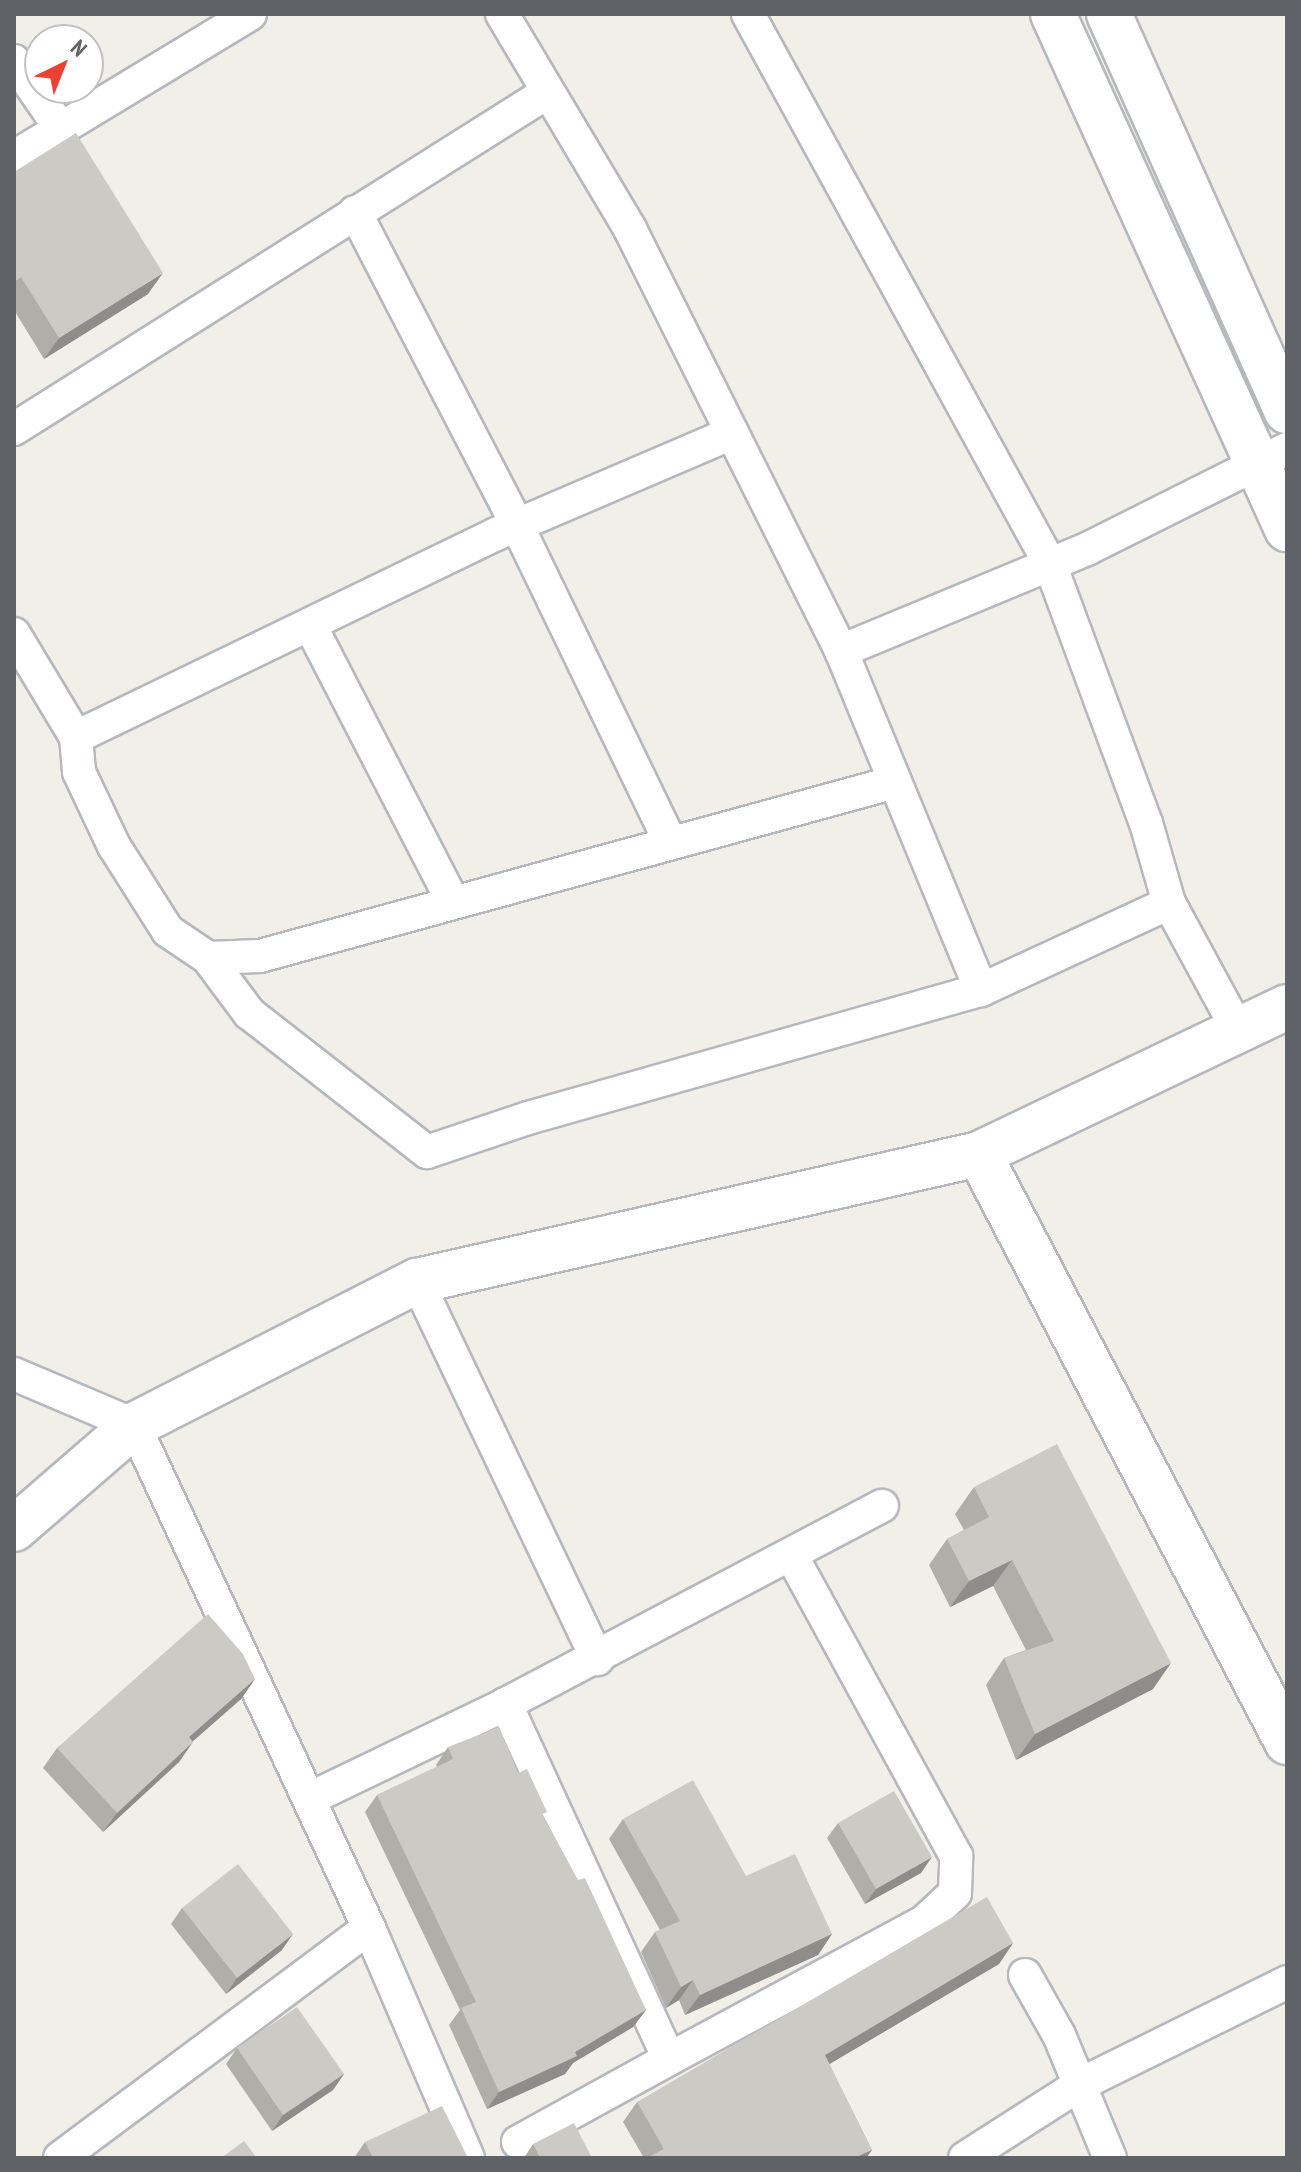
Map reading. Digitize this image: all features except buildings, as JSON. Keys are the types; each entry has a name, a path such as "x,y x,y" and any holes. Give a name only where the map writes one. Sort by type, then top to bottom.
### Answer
{"street":[{"path":"14,157 59,126 250,14"},
{"path":"502,14 630,229 841,651 981,990"},
{"path":"748,14 1050,564 1146,823 1169,903 1238,1030"},
{"path":"1053,14 1272,456 1287,529"},
{"path":"1109,14 1287,411"},
{"path":"14,61 59,126"},
{"path":"14,429 548,92"},
{"path":"355,212 517,525 670,841"},
{"path":"76,737 517,525 732,433"},
{"path":"841,651 1050,564 1272,456"},
{"path":"310,625 453,902"},
{"path":"14,634 76,737 79,772 114,846 168,931 208,958 249,1013 427,1152 528,1118 981,990 1169,903"},
{"path":"208,958 260,956 670,841 895,782"},
{"path":"14,1529 134,1425 417,1281 979,1154 1287,1007"},
{"path":"979,1154 1287,1742"},
{"path":"417,1281 597,1659"},
{"path":"14,1374 134,1425 369,1928 468,2158"},
{"path":"309,1799 597,1659 882,1506"},
{"path":"518,2142 925,1921 955,1893 956,1856 791,1555"},
{"path":"506,1704 669,2059"},
{"path":"60,2158 369,1928"},
{"path":"1025,1975 1079,2085 1110,2158"},
{"path":"965,2158 1079,2085 1287,1982"}]}
